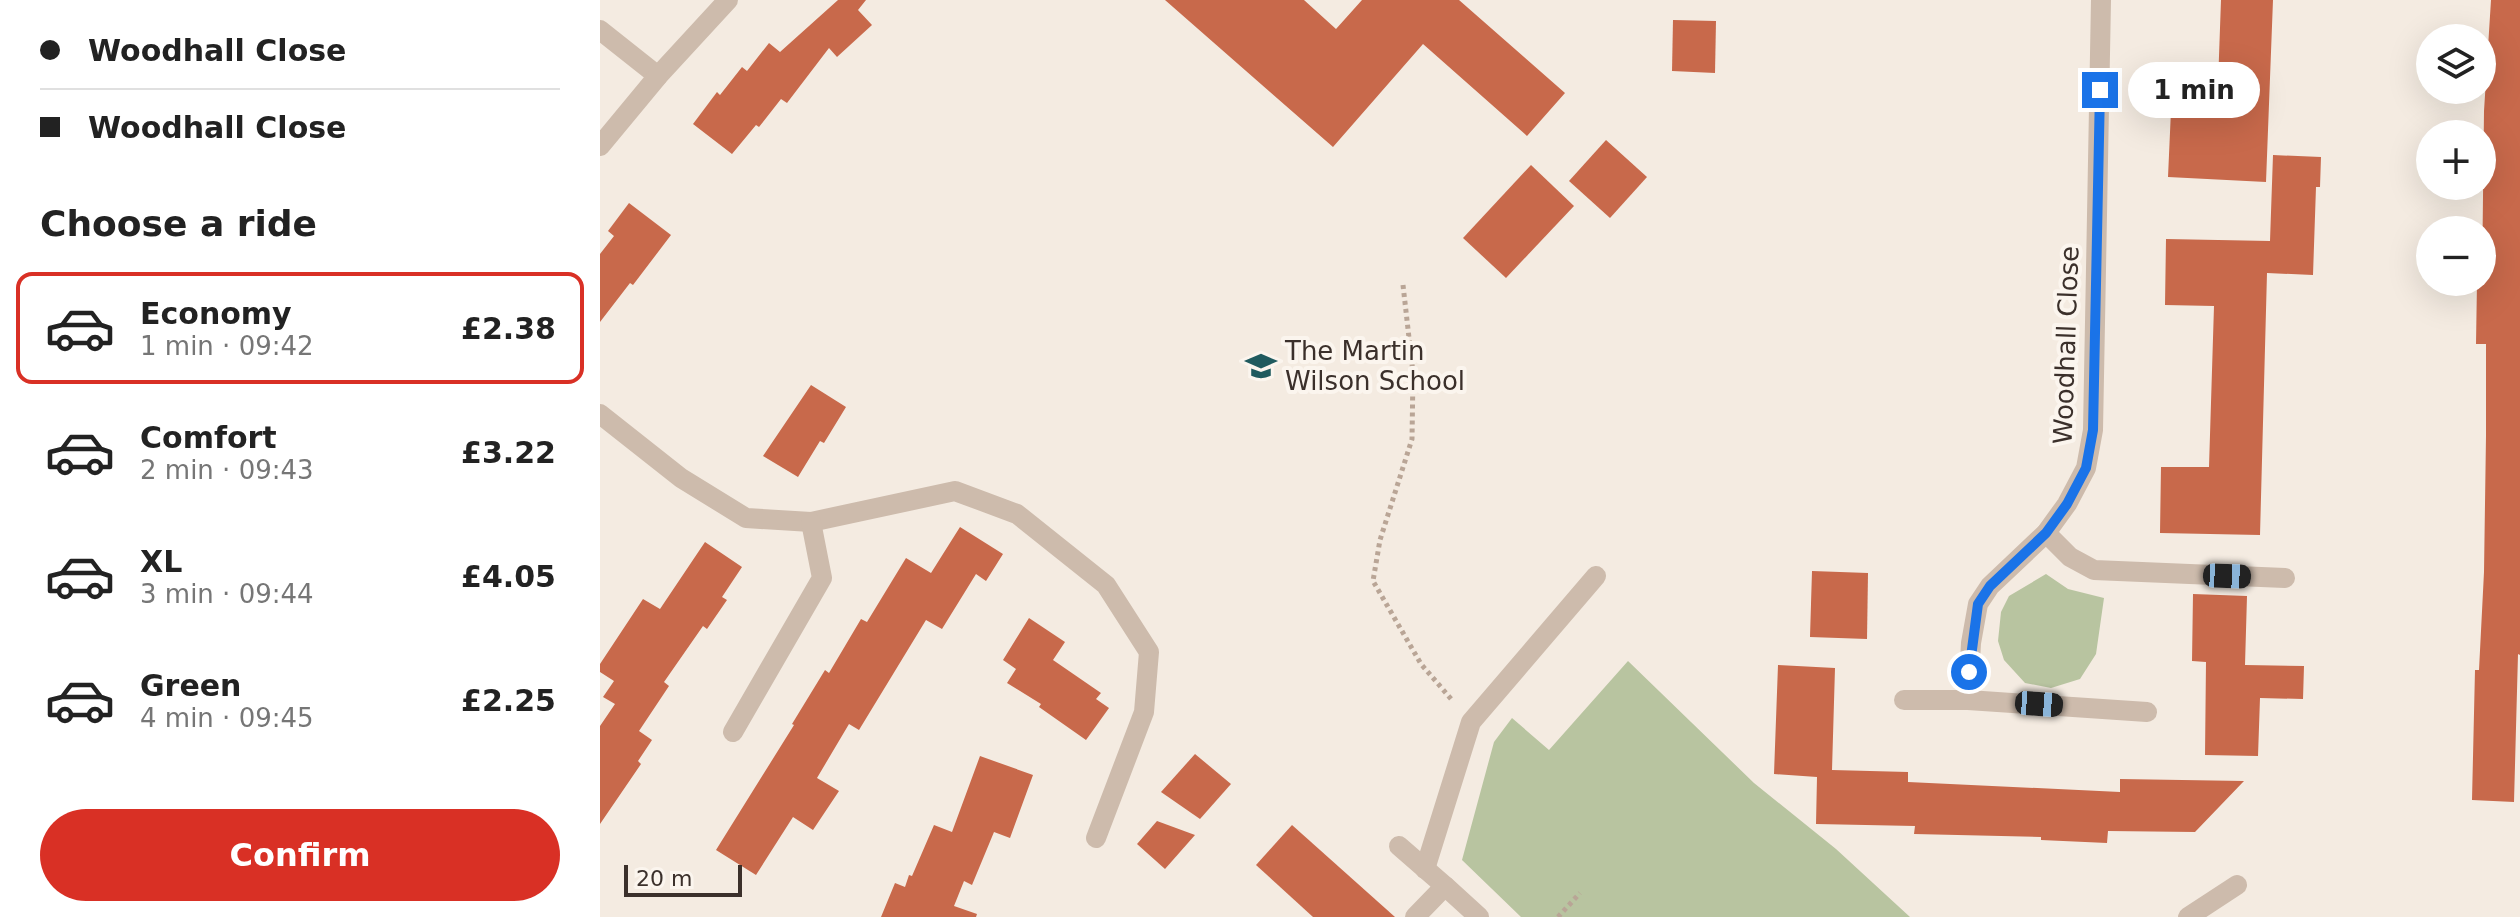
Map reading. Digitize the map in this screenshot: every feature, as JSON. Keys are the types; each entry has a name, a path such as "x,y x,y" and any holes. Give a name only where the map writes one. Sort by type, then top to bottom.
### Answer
{"street":[{"path":"600,146 658,76 728,0"},
{"name":"Woodhall Close","path":"1968,700 1971,643 1978,604 1990,586 2046,533 2067,504 2086,468 2093,430 2101,0"},
{"path":"600,30 658,76"},
{"path":"600,414 681,478 746,518 811,522 955,491 1017,514 1106,585 1149,652 1144,712 1096,838"},
{"path":"733,732 822,578 811,522"},
{"path":"2046,533 2070,557 2094,570 2285,578"},
{"path":"1425,869 1471,722 1596,576"},
{"path":"1904,700 1968,700 2147,712"},
{"path":"1399,846 1479,917"},
{"path":"2188,917 2237,885"},
{"path":"1415,917 1445,886"}],"path":[{"path":"1403,285 1413,373 1412,439 1380,540 1373,581 1421,664 1471,722"},
{"path":"1558,917 1580,893"}],"green space":[{"path":"2046,574 2068,589 2104,598 2096,654 2080,679 2051,688 2025,683 2004,660 1998,641 2001,612 2009,596"},
{"path":"1628,661 1754,783 1836,849 1910,917 1521,917 1462,860 1494,742 1512,718 1549,750"}],"building":[{"path":"838,0 866,0 858,10 872,25 837,57 829,48 787,103 781,99 732,154 693,124 717,92 720,95 742,67 747,71 769,43 780,52"},
{"path":"1165,0 1304,0 1336,29 1362,0 1459,0 1565,93 1527,136 1423,44 1333,147"},
{"path":"2221,0 2273,0 2266,182 2168,177 2171,110 2217,112"},
{"path":"2491,0 2520,0 2520,655 2514,802 2472,800 2475,670 2479,670 2484,572 2486,436 2486,344 2476,344 2477,296 2496,296 2496,216 2483,216 2483,200 2496,200 2496,120 2484,120 2484,104 2496,104 2496,24 2489,24"},
{"path":"1673,20 1716,21 1715,73 1672,71"},
{"path":"1606,140 1647,177 1610,218 1569,181"},
{"path":"2273,155 2321,157 2320,187 2316,187 2313,275 2267,273 2260,535 2160,533 2161,467 2209,467 2214,306 2165,305 2166,239 2270,241"},
{"path":"1531,165 1574,206 1506,278 1463,238"},
{"path":"629,203 671,235 600,322 600,254 614,236 608,231"},
{"path":"811,385 846,407 798,477 763,456"},
{"path":"960,527 1003,554 986,581 976,574 942,629 926,620 859,730 849,724 817,778 839,791 813,830 793,817 756,875 716,850 825,670 829,673 861,619 867,622 906,558 931,573"},
{"path":"705,542 742,567 722,597 727,600 707,629 703,626 664,682 669,686 639,731 652,740 638,761 641,764 600,824 600,726 615,704 603,697 614,681 600,672 600,664 643,599 660,609"},
{"path":"1812,571 1868,573 1867,639 1810,637"},
{"path":"2193,594 2247,596 2245,665 2304,666 2303,699 2260,698 2258,756 2205,755 2206,662 2192,661"},
{"path":"1029,618 1065,642 1053,660 1101,693 1096,699 1109,708 1086,740 1039,707 1041,704 1007,683 1016,669 1003,660"},
{"path":"1778,665 1835,668 1832,770 1908,772 1908,782 2120,792 2120,779 2244,781 2195,832 2108,831 2107,843 2041,840 2041,837 1914,834 1915,826 1816,824 1817,777 1774,774"},
{"path":"1195,754 1231,784 1200,819 1161,792"},
{"path":"980,756 1033,775 1010,838 994,832 972,885 964,881 954,906 977,914 976,917 881,917 895,883 905,887 909,875 912,876 934,825 952,832"},
{"path":"1157,821 1195,835 1165,869 1137,844"},
{"path":"1292,825 1395,917 1313,917 1256,865"}],"place":[{"name":"The Martin Wilson School","path":"1261,366"}],"route":[{"path":"1969,672 1978,604 1990,586 2046,533 2067,504 2086,468 2093,430 2100,90"}]}
